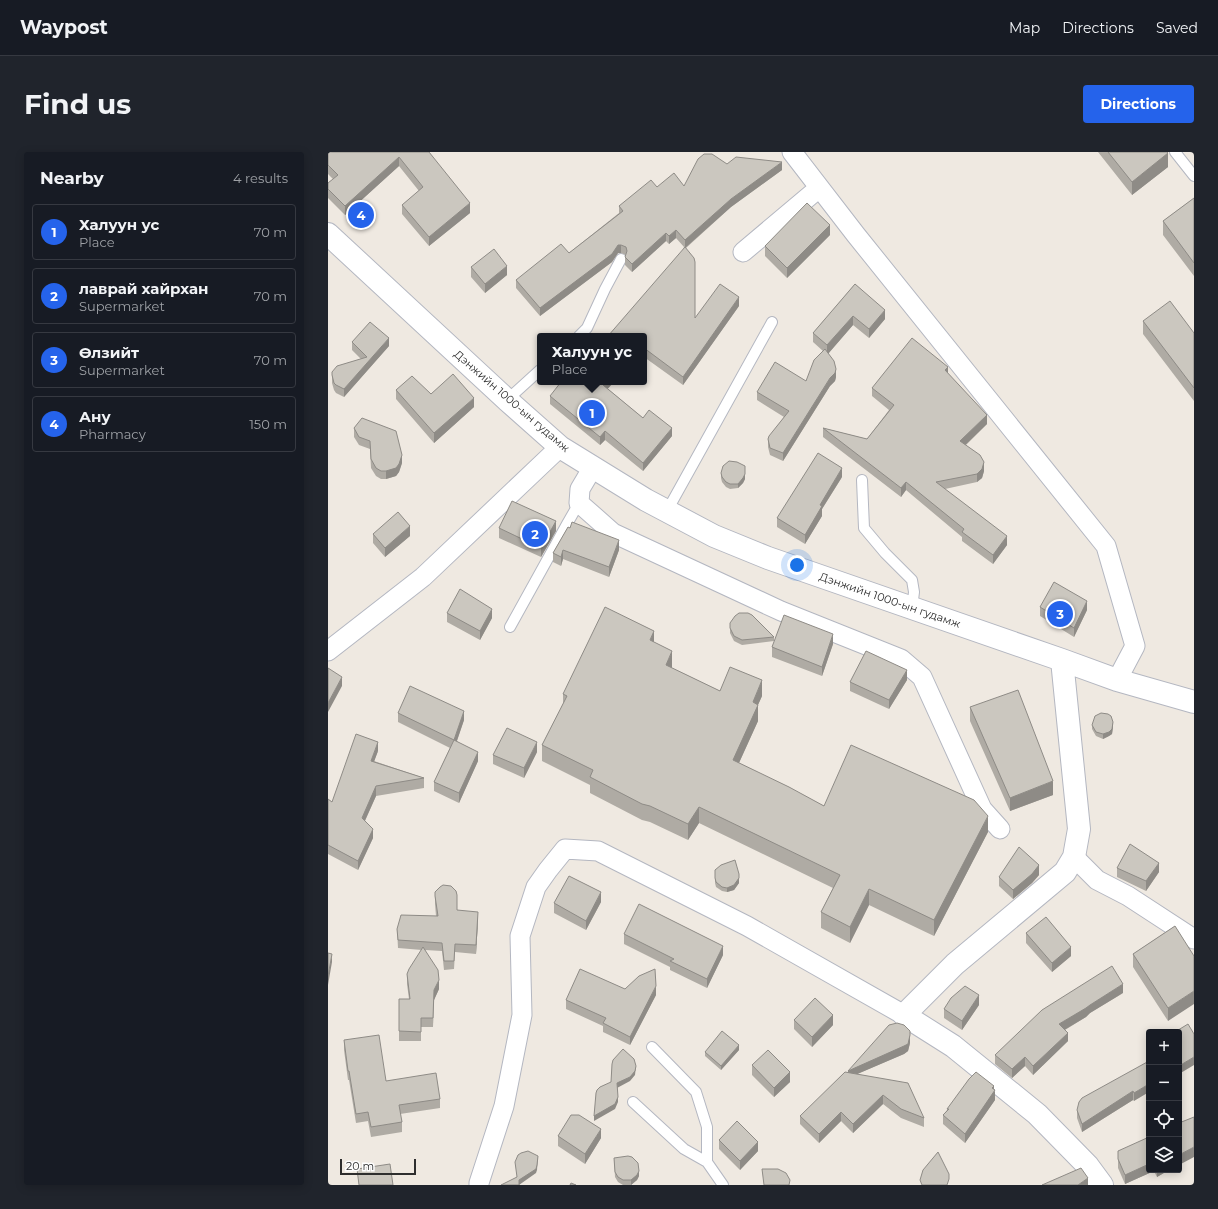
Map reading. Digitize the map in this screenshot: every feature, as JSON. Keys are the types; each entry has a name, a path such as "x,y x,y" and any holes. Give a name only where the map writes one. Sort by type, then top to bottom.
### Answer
{"main road":[{"name":"Дэнжийн 1000-ын гудамж","path":"328,234 507,400 560,447 646,500 714,536 768,558 1117,680 1194,702"},
{"path":"1062,660 1078,828 1074,857 1065,872 955,964 904,1015 953,1046 1037,1114 1088,1166 1102,1185"}],"street":[{"path":"796,155 819,188 1106,546 1135,646 1117,680"},
{"path":"743,252 819,188"},
{"path":"328,651 423,577 560,447"},
{"path":"593,467 580,489 579,503 613,533 781,610 901,659 922,677 982,809 1000,829"},
{"path":"479,1185 478,1183 504,1106 522,1015 520,936 536,887 565,848 598,851 747,926 904,1015"},
{"path":"1074,857 1097,880 1128,896 1194,939"}],"lane":[{"path":"1175,152 1194,176"},
{"path":"582,333 587,328 621,259"},
{"path":"667,511 772,322"},
{"path":"507,400 537,373"},
{"path":"862,480 864,528 885,553 912,580 914,592 912,608"},
{"path":"510,627 579,503"},
{"path":"652,1048 696,1092 707,1127 707,1162"},
{"path":"633,1102 684,1149 707,1162 723,1185"}],"building":[{"path":"429,152 470,203 429,237 402,205 423,187 399,157 345,206 328,189 328,183 338,175 328,165 328,153"},
{"path":"1108,152 1167,152 1168,153 1132,182"},
{"path":"704,154 712,154 727,164 736,157 782,162 731,199 685,240 676,230 669,236 666,233 632,264 625,257 627,251 626,247 618,245 612,254 540,308 516,280 561,244 569,253 623,211 619,206 651,180 657,187 674,173 684,186 698,159"},
{"path":"1194,198 1194,263 1163,221"},
{"path":"807,203 830,225 787,268 765,246"},
{"path":"685,247 694,258 695,262 695,318 720,284 739,297 683,377 647,350 647,333 611,333"},
{"path":"494,249 507,266 485,284 471,267"},
{"path":"855,284 885,310 869,329 853,316 827,345 813,333"},
{"path":"1170,301 1194,333 1194,388 1143,321"},
{"path":"370,322 389,338 344,389 334,383 332,372 337,366 367,357 352,342"},
{"path":"912,338 948,367 945,370 987,415 960,441 980,455 984,462 982,469 977,474 936,482 1007,536 993,555 962,532 964,529 906,482 901,488 823,428 867,439 894,405 872,388"},
{"path":"825,349 834,361 836,369 835,373 830,378 783,453 770,448 768,439 769,436 789,411 757,392 775,362 806,381 814,360"},
{"path":"453,374 474,398 434,433 396,390 412,376 431,394"},
{"path":"559,385 603,385 643,418 649,410 672,428 643,463 605,431 600,437 550,396"},
{"path":"362,418 396,431 402,455 396,468 381,471 376,468 371,459 370,441 359,437 354,428"},
{"path":"818,453 842,468 820,505 822,506 805,535 777,518"},
{"path":"729,461 737,462 745,466 745,474 738,484 730,484 722,477 721,473 723,466"},
{"path":"512,501 556,521 541,548 499,528"},
{"path":"398,512 410,526 385,548 373,534"},
{"path":"572,522 619,540 609,567 563,550 561,557 553,553 568,527 570,528"},
{"path":"1054,582 1087,601 1074,628 1040,607"},
{"path":"460,589 492,609 480,631 447,613"},
{"path":"605,607 654,631 650,640 672,651 666,665 720,691 730,667 762,680 753,702 758,705 733,760 824,806 851,745 974,800 988,816 934,920 869,889 850,927 821,912 840,875 699,807 688,824 650,806 642,804 590,777 593,770 542,745 567,696 563,694"},
{"path":"739,613 748,613 752,615 774,637 742,640 734,636 730,628 730,623"},
{"path":"784,615 833,634 822,667 772,647"},
{"path":"866,651 907,670 889,700 850,682"},
{"path":"328,668 342,677 328,703"},
{"path":"410,686 464,711 454,740 398,713"},
{"path":"1018,690 1053,781 1010,798 970,707"},
{"path":"1101,713 1111,716 1113,722 1112,729 1103,734 1096,732 1092,725 1095,716"},
{"path":"507,728 537,742 524,768 493,755"},
{"path":"356,734 378,742 371,761 424,778 376,786 362,818 373,829 358,861 328,845 328,799 332,802"},
{"path":"454,740 478,752 459,793 434,782"},
{"path":"1130,844 1159,863 1146,881 1117,868"},
{"path":"1019,847 1039,865 1032,874 1013,890 999,877"},
{"path":"735,860 739,878 734,885 727,888 722,887 716,882 715,870 721,865"},
{"path":"569,876 601,892 586,921 554,903"},
{"path":"443,885 451,886 456,891 457,910 478,912 476,945 455,944 454,961 444,961 442,943 398,940 397,929 401,915 438,916 435,892"},
{"path":"639,904 723,946 707,979 670,961 674,959 624,934"},
{"path":"1046,917 1071,947 1052,963 1026,933"},
{"path":"1175,926 1194,956 1194,991 1168,1008 1133,954"},
{"path":"423,947 438,970 439,980 434,990 433,1018 421,1018 421,1032 399,1031 399,999 410,999 407,974"},
{"path":"328,953 332,954 328,976"},
{"path":"1112,966 1123,984 1059,1024 1068,1033 1033,1066 1025,1057 1012,1069 995,1055 1042,1010"},
{"path":"580,969 625,989 639,976 655,969 656,986 630,1037 603,1023 606,1018 566,1000"},
{"path":"965,986 979,995 962,1021 944,1009 951,998"},
{"path":"815,998 833,1015 812,1037 794,1020"},
{"path":"897,1023 904,1025 910,1031 908,1044 848,1071 889,1025"},
{"path":"1188,1024 1194,1034 1194,1057 1182,1064 1182,1029 1180,1029"},
{"path":"722,1031 739,1045 721,1066 705,1052"},
{"path":"379,1035 386,1081 436,1073 440,1099 399,1105 402,1122 371,1127 368,1112 356,1114 344,1040"},
{"path":"623,1049 634,1059 636,1066 635,1071 630,1077 617,1083 618,1097 615,1104 594,1116 597,1090 611,1082 613,1060"},
{"path":"768,1050 790,1072 774,1088 752,1065"},
{"path":"1146,1063 1146,1086 1134,1093 1133,1091 1082,1124 1077,1110 1079,1102 1082,1098"},
{"path":"845,1072 908,1083 924,1118 901,1109 883,1095 853,1124 841,1112 819,1134 800,1116"},
{"path":"976,1072 994,1086 992,1088 995,1090 965,1134 943,1115 949,1109 947,1109 969,1079"},
{"path":"571,1115 579,1115 601,1129 585,1154 558,1136"},
{"path":"1194,1117 1194,1147 1182,1153 1182,1137 1182,1122"},
{"path":"737,1121 758,1142 740,1161 719,1140"},
{"path":"1146,1138 1146,1165 1125,1175 1118,1159 1118,1151"},
{"path":"528,1151 538,1156 536,1169 519,1180 519,1185 501,1185 517,1177 515,1162 518,1155"},
{"path":"938,1152 949,1174 947,1185 922,1185 920,1180 923,1170"},
{"path":"628,1156 632,1157 638,1163 639,1171 631,1180 623,1180 618,1177 615,1172 614,1158"},
{"path":"390,1164 393,1185 359,1185 357,1169"},
{"path":"1081,1168 1088,1178 1078,1185 1042,1185"},
{"path":"762,1169 778,1169 786,1173 790,1180 789,1185 764,1185"}],"place":[{"name":"Ану","path":"361,215"},
{"name":"Халуун ус","path":"592,413"},
{"name":"лаврай хайрхан","path":"535,534"},
{"name":"Өлзийт","path":"1060,614"}]}
